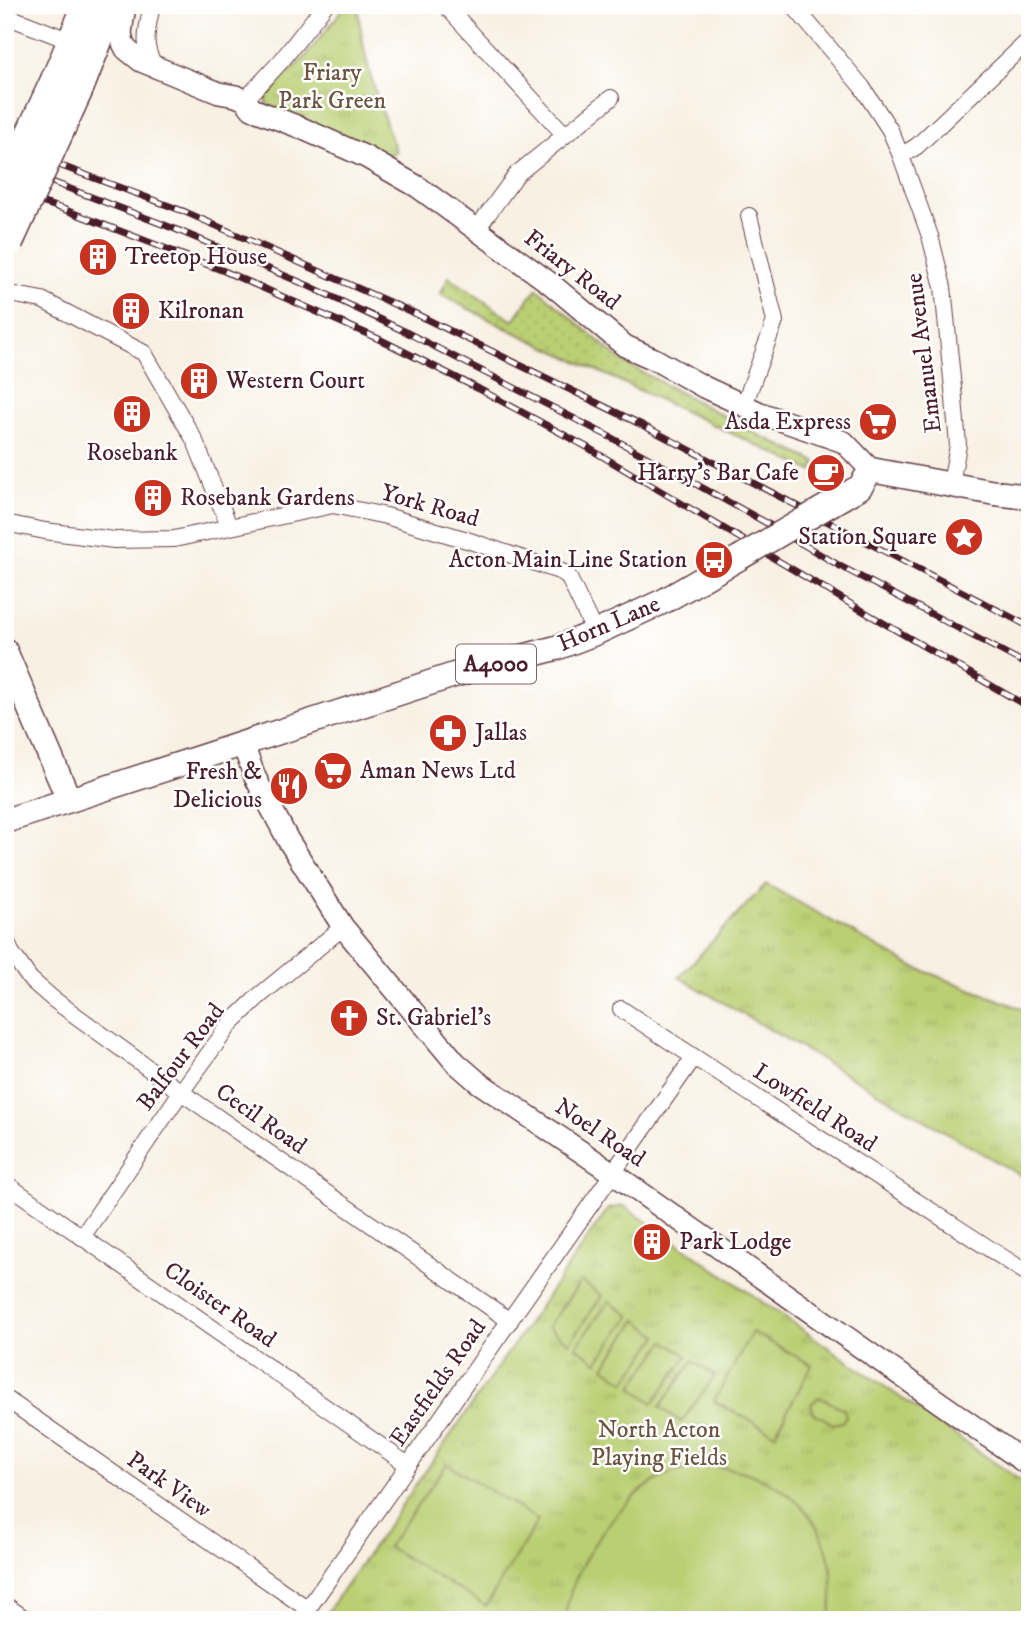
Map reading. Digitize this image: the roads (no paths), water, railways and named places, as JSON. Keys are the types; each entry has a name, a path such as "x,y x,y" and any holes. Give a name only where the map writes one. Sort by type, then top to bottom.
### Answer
{"highway":[{"path":"7,247 67,84 74,42 87,5"},
{"path":"5,188 112,5"}],"main road":[{"path":"871,470 995,493 1030,496"},
{"name":"Horn Lane","path":"5,821 454,675 556,648 596,633 664,601 860,487 871,470"},
{"path":"5,651 69,800"}],"street":[{"name":"Friary Road","path":"125,5 121,33 126,49 141,61 219,93 245,100 252,109 366,157 418,187 551,284 625,346 744,405 844,442 871,470"},
{"path":"245,100 282,60 326,5"},
{"path":"448,5 565,135"},
{"name":"Emanuel Avenue","path":"793,5 862,87 890,130 930,236 943,287 958,446 951,484"},
{"path":"151,10 146,52 156,68"},
{"path":"14,19 74,42"},
{"path":"901,156 917,146 1030,39"},
{"path":"476,230 517,174 611,98"},
{"path":"744,405 775,321 749,216"},
{"path":"5,293 42,300 144,353 195,441 229,526"},
{"name":"York Road","path":"5,523 114,540 174,539 333,505 397,519 562,572 568,576 596,633"},
{"name":"Noel Road","path":"243,745 255,777 288,840 343,927 455,1062 478,1082 614,1174 1030,1466"},
{"name":"Balfour Road","path":"82,1237 231,1023 259,996 343,927"},
{"name":"Cecil Road","path":"5,937 11,952 24,970 53,999 181,1092 510,1321"},
{"name":"Lowfield Road","path":"621,1009 1030,1275"},
{"path":"614,1174 694,1057"},
{"name":"Eastfields Road","path":"304,1614 614,1174"},
{"name":"Cloister Road","path":"5,1183 408,1465"},
{"name":"Park View","path":"5,1398 304,1614"},
{"path":"5,1605 27,1620"}],"railway":[{"path":"5,145 183,211 414,313 642,425 1030,627"},
{"path":"5,164 175,229 309,286 406,332 612,438 840,566 1030,666"},
{"path":"5,191 63,209 224,271 381,340 479,389 585,446 1030,708"}],"place":[{"name":"Treetop House","path":"98,257"},
{"name":"Kilronan","path":"131,311"},
{"name":"Western Court","path":"199,381"},
{"name":"Rosebank","path":"132,414"},
{"name":"Asda Express","path":"878,422"},
{"name":"Harry's Bar Cafe","path":"826,473"},
{"name":"Rosebank Gardens","path":"153,498"},
{"name":"Station Square","path":"964,537"},
{"name":"Acton Main Line Station","path":"714,560"},
{"name":"Jallas","path":"448,733"},
{"name":"Aman News Ltd","path":"333,771"},
{"name":"Fresh & Delicious","path":"289,786"},
{"name":"St. Gabriel's","path":"349,1018"},
{"name":"Park Lodge","path":"652,1242"}],"park label":[{"name":"Friary Park Green","path":"332,87"},
{"name":"North Acton Playing Fields","path":"659,1444"}]}
